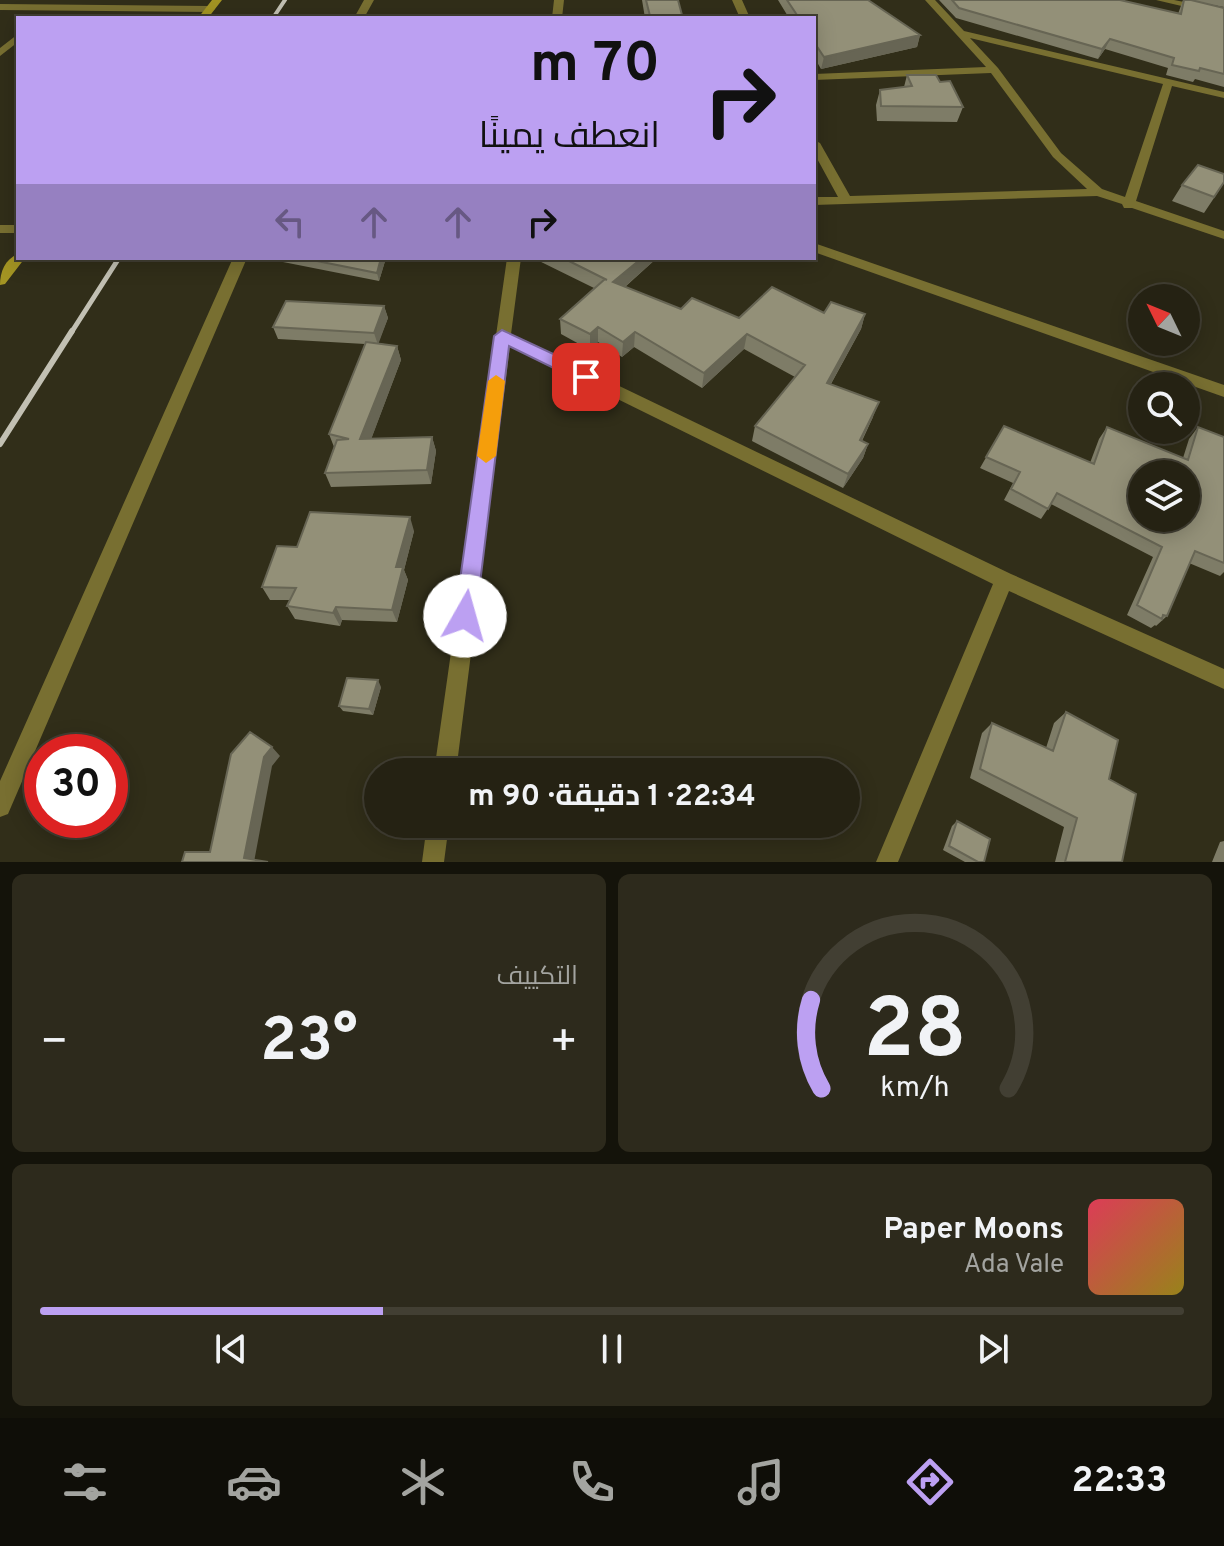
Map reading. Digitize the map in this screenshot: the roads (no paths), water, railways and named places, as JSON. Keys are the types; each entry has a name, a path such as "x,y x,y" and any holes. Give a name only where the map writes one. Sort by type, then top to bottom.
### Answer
{"main road":[{"path":"0,281 16,260"}],"street":[{"path":"41,16 58,0"},
{"path":"930,0 994,70 1057,155 1098,192 1128,205 1224,235"},
{"path":"1168,1 1224,13"},
{"path":"0,7 214,4"},
{"path":"960,33 1224,95"},
{"path":"0,53 16,39"},
{"path":"816,77 994,70"},
{"path":"1128,205 1168,83"},
{"path":"816,147 845,199"},
{"path":"816,201 1098,192"},
{"path":"816,248 1224,391"},
{"path":"0,806 239,260"},
{"path":"447,758 514,260"},
{"path":"502,336 1004,580 1224,679"},
{"path":"887,862 1004,580"},
{"path":"433,862 436,838"}],"railway":[{"path":"274,16 285,0"},
{"path":"71,333 118,260"},
{"path":"0,444 72,331"}]}
